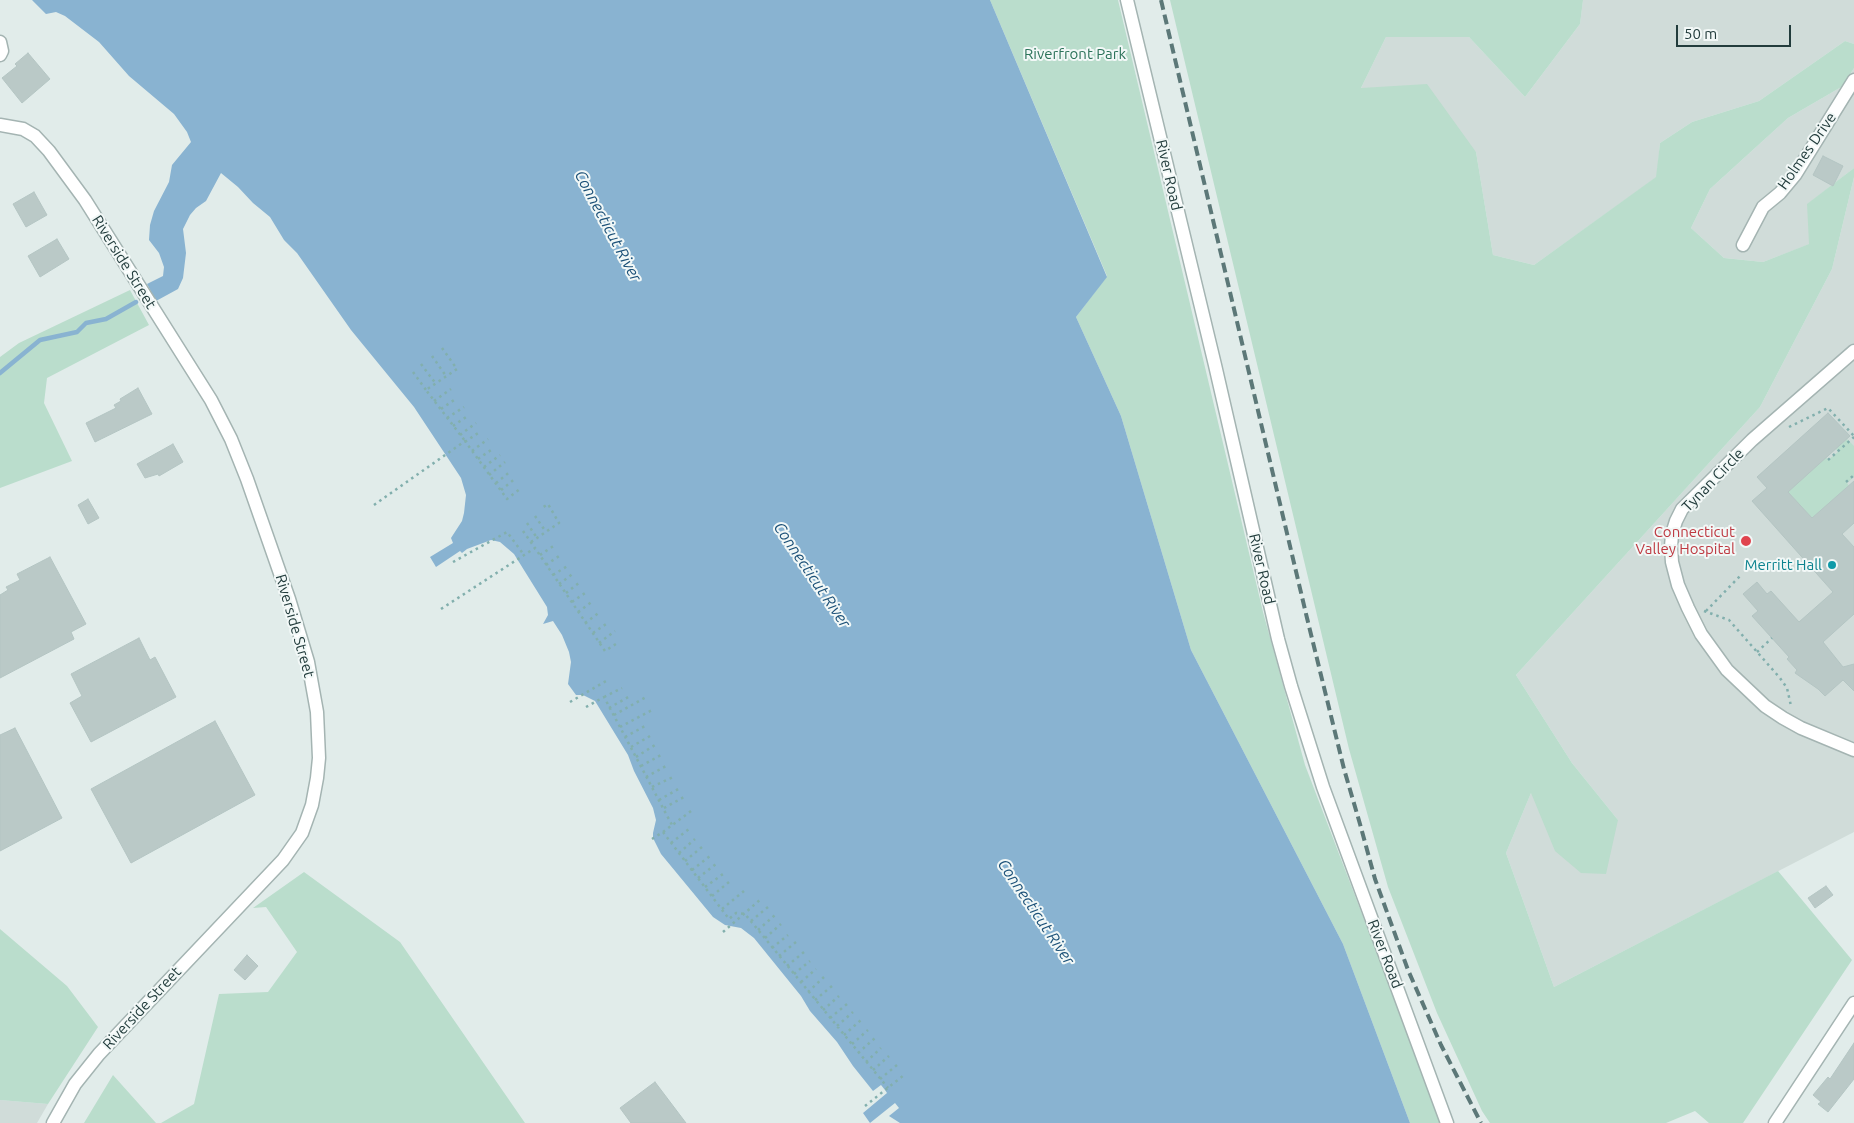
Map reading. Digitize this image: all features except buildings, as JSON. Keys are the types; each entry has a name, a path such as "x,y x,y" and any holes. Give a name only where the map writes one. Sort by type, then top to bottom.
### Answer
{"street":[{"name":"River Road","path":"1127,0 1215,365 1278,639 1291,686 1326,796 1447,1123"},
{"path":"0,42 2,51 0,56"},
{"name":"Holmes Drive","path":"1744,245 1763,207 1780,193 1795,175 1854,80"},
{"name":"Riverside Street","path":"0,125 23,129 35,136 58,162 85,200 212,400 231,439 247,479 289,599 308,662 317,712 319,758 317,778 312,805 302,833 282,860 99,1054 75,1084 53,1123"},
{"name":"Tynan Circle","path":"1854,351 1752,440 1682,509 1672,534 1671,548 1672,562 1678,585 1688,608 1701,634 1729,672 1765,706 1783,718 1801,728 1854,750"},
{"path":"1775,1123 1854,1004"}],"path":[{"path":"426,390 457,369 442,348"},
{"path":"432,356 446,376"},
{"path":"421,364 436,384"},
{"path":"413,372 507,499 520,488"},
{"path":"434,401 451,389"},
{"path":"441,409 457,398"},
{"path":"448,418 464,407"},
{"path":"1785,428 1795,426 1828,408 1854,437 1828,460"},
{"path":"453,426 469,414"},
{"path":"460,435 476,423"},
{"path":"374,506 481,431"},
{"path":"472,451 488,440"},
{"path":"478,459 494,448"},
{"path":"484,467 500,455"},
{"path":"489,475 505,462"},
{"path":"496,483 511,471"},
{"path":"1846,482 1854,475"},
{"path":"501,490 516,478"},
{"path":"531,542 560,523 548,504 542,508"},
{"path":"535,516 546,532"},
{"path":"527,523 537,538"},
{"path":"523,531 604,651 619,642"},
{"path":"453,562 507,532 524,556"},
{"path":"540,555 555,545"},
{"path":"441,609 535,548"},
{"path":"546,565 562,554"},
{"path":"553,575 569,565"},
{"path":"559,584 574,574"},
{"path":"1741,575 1704,611 1729,620 1787,688 1791,706"},
{"path":"566,593 580,582"},
{"path":"572,602 588,591"},
{"path":"578,612 593,601"},
{"path":"585,622 600,612"},
{"path":"592,633 608,622"},
{"path":"599,643 615,632"},
{"path":"1757,652 1772,638"},
{"path":"570,702 606,681"},
{"path":"586,706 622,688"},
{"path":"609,708 630,696"},
{"path":"614,715 648,696"},
{"path":"604,698 672,825"},
{"path":"620,727 654,709"},
{"path":"625,737 645,726"},
{"path":"631,747 650,736"},
{"path":"636,757 656,746"},
{"path":"641,766 662,755"},
{"path":"646,777 668,765"},
{"path":"652,787 673,777"},
{"path":"659,800 680,788"},
{"path":"664,808 684,797"},
{"path":"652,839 691,811"},
{"path":"671,843 689,829"},
{"path":"663,832 729,919 736,913 745,914 888,1088"},
{"path":"679,852 695,839"},
{"path":"685,861 702,847"},
{"path":"692,870 710,856"},
{"path":"698,878 716,864"},
{"path":"705,887 722,874"},
{"path":"712,896 729,882"},
{"path":"722,910 744,891"},
{"path":"722,932 761,899"},
{"path":"750,921 768,907"},
{"path":"758,930 775,915"},
{"path":"765,938 781,924"},
{"path":"772,948 788,935"},
{"path":"779,956 796,942"},
{"path":"787,966 804,952"},
{"path":"794,974 810,961"},
{"path":"801,982 816,969"},
{"path":"808,992 824,978"},
{"path":"815,1000 832,986"},
{"path":"823,1010 839,996"},
{"path":"830,1018 847,1004"},
{"path":"837,1026 853,1012"},
{"path":"844,1035 861,1020"},
{"path":"852,1044 868,1030"},
{"path":"858,1053 875,1038"},
{"path":"866,1062 881,1048"},
{"path":"873,1070 889,1056"},
{"path":"880,1079 897,1065"},
{"path":"865,1106 904,1075"}],"shaded area":[{"path":"1583,0 1854,0 1854,44 1845,41 1759,101 1692,122 1660,143 1657,177 1534,265 1493,255 1476,152 1361,88 1386,37 1469,37 1525,97 1580,24"},
{"path":"1854,68 1854,168 1808,204 1810,244 1763,262 1724,258 1691,228 1710,189 1788,118 1843,86"},
{"name":"Connecticut Valley Hospital","path":"1854,177 1854,832 1554,987 1506,853 1531,793 1618,820 1572,763 1516,675 1760,407 1832,269"},
{"path":"0,1100 48,1104 37,1123 0,1123"}],"green space":[{"name":"Riverfront Park","path":"990,0 1118,0 1263,612 1305,765 1442,1123 1410,1123 1343,944 1191,650 1121,416 1076,317 1107,276"},
{"path":"1170,0 1583,0 1580,24 1525,97 1469,37 1386,37 1361,88 1427,84 1476,152 1493,255 1534,265 1656,177 1660,143 1692,122 1759,101 1845,41 1854,44 1854,68 1843,86 1788,118 1710,189 1691,228 1724,258 1763,262 1809,244 1807,204 1854,168 1854,177 1832,269 1760,407 1516,675 1572,763 1618,820 1606,874 1581,873 1555,851 1531,793 1506,853 1554,987 1778,871 1852,960 1743,1123 1709,1123 1695,1111 1666,1123 1490,1123 1482,1111 1437,1013 1388,887 1349,749"},
{"path":"130,290 149,325 47,378 44,403 72,461 0,488 0,357 19,343"},
{"path":"1847,439 1854,446 1854,477 1847,483 1849,486 1812,518 1788,492 1826,457 1828,460 1838,452 1836,449"},
{"path":"304,872 400,942 525,1123 161,1123 194,1104 219,994 268,992 297,952 266,907 253,908"},
{"path":"0,929 67,986 98,1027 48,1104 0,1100"},
{"path":"113,1075 156,1123 84,1123"}],"water":[{"name":"Connecticut River","path":"32,0 990,0 1107,277 1076,317 1121,416 1191,650 1343,944 1410,1123 900,1123 889,1116 899,1108 895,1103 870,1123 863,1113 887,1093 885,1090 881,1085 873,1091 837,1042 810,1011 801,996 754,938 741,928 725,925 713,917 661,854 653,838 656,820 653,808 628,755 595,701 583,695 576,695 568,684 571,662 562,635 553,621 543,624 548,615 547,607 514,554 500,542 491,540 467,549 462,553 460,551 436,567 430,557 453,543 451,538 462,521 466,495 461,478 414,407 351,330 297,253 284,240 270,217 221,173 206,201 190,215 183,229 186,253 183,278 178,289 156,301 147,284 163,276 164,267 159,253 149,240 150,225 154,211 169,182 172,165 191,142 187,132 174,114 129,76 99,42 65,16 56,12 46,14"}],"waterway":[{"path":"0,373 40,340 77,332 86,323 106,319 136,302"}],"railway":[{"path":"1161,0 1307,618 1344,769 1375,879 1408,970 1441,1045 1481,1123"}],"place":[{"name":"Connecticut Valley Hospital","path":"1746,541"},
{"name":"Merritt Hall","path":"1832,565"}]}
